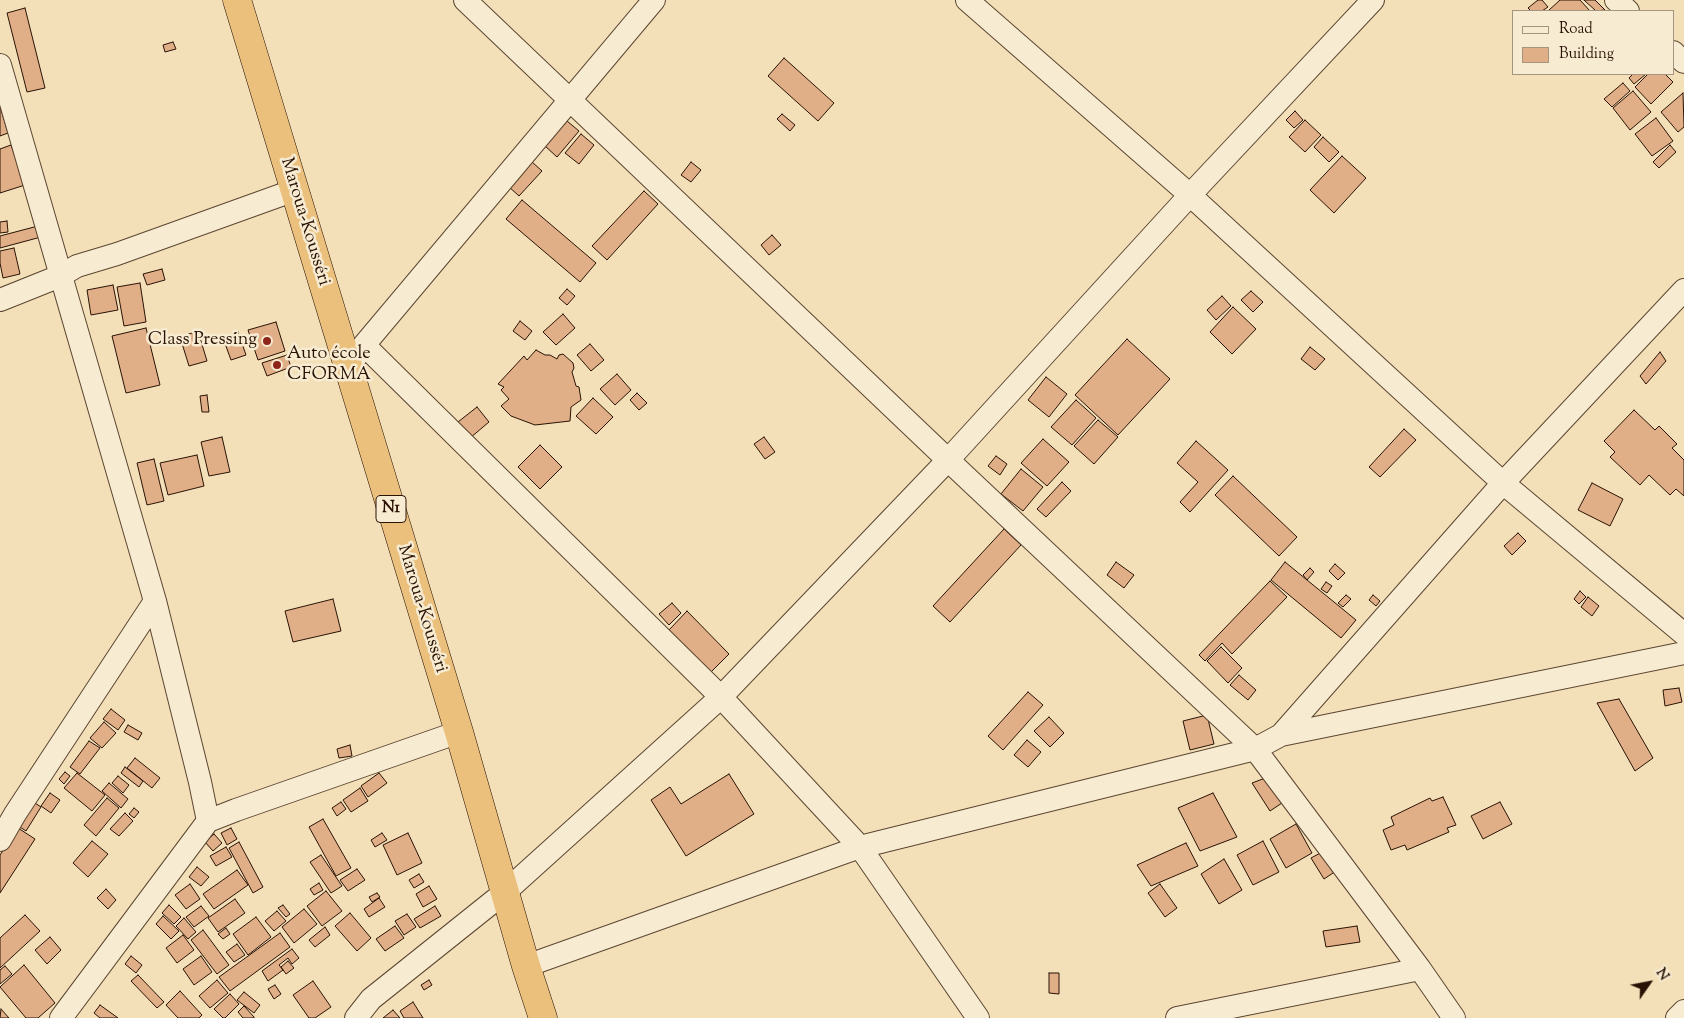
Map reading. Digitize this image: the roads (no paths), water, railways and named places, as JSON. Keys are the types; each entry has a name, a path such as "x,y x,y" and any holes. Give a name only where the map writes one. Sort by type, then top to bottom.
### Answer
{"highway":[{"name":"Maroua-Kousséri","path":"237,0 459,732 526,966 543,1018"}],"street":[{"path":"465,0 948,460 1255,749 1420,969 1454,1018"},
{"path":"348,369 364,345 654,0"},
{"path":"967,0 1190,195 1503,483 1684,634"},
{"path":"356,1018 371,999 505,892 721,696 948,460 1190,195 1373,0"},
{"path":"1616,0 1627,10"},
{"path":"1674,53 1684,62"},
{"path":"0,65 155,601 208,821"},
{"path":"0,300 60,276 85,263 117,254 295,190"},
{"path":"526,966 860,847 1255,749 1281,734 1503,483 1684,290"},
{"path":"364,345 721,696 860,847 978,1018"},
{"path":"0,840 155,601"},
{"path":"1281,734 1684,653"},
{"path":"61,1018 208,821 459,732"},
{"path":"1177,1018 1420,969"},
{"path":"1677,1018 1684,1011"}],"place":[{"name":"Class Pressing","path":"267,341"},
{"name":"Auto école CFORMA","path":"277,365"}]}
